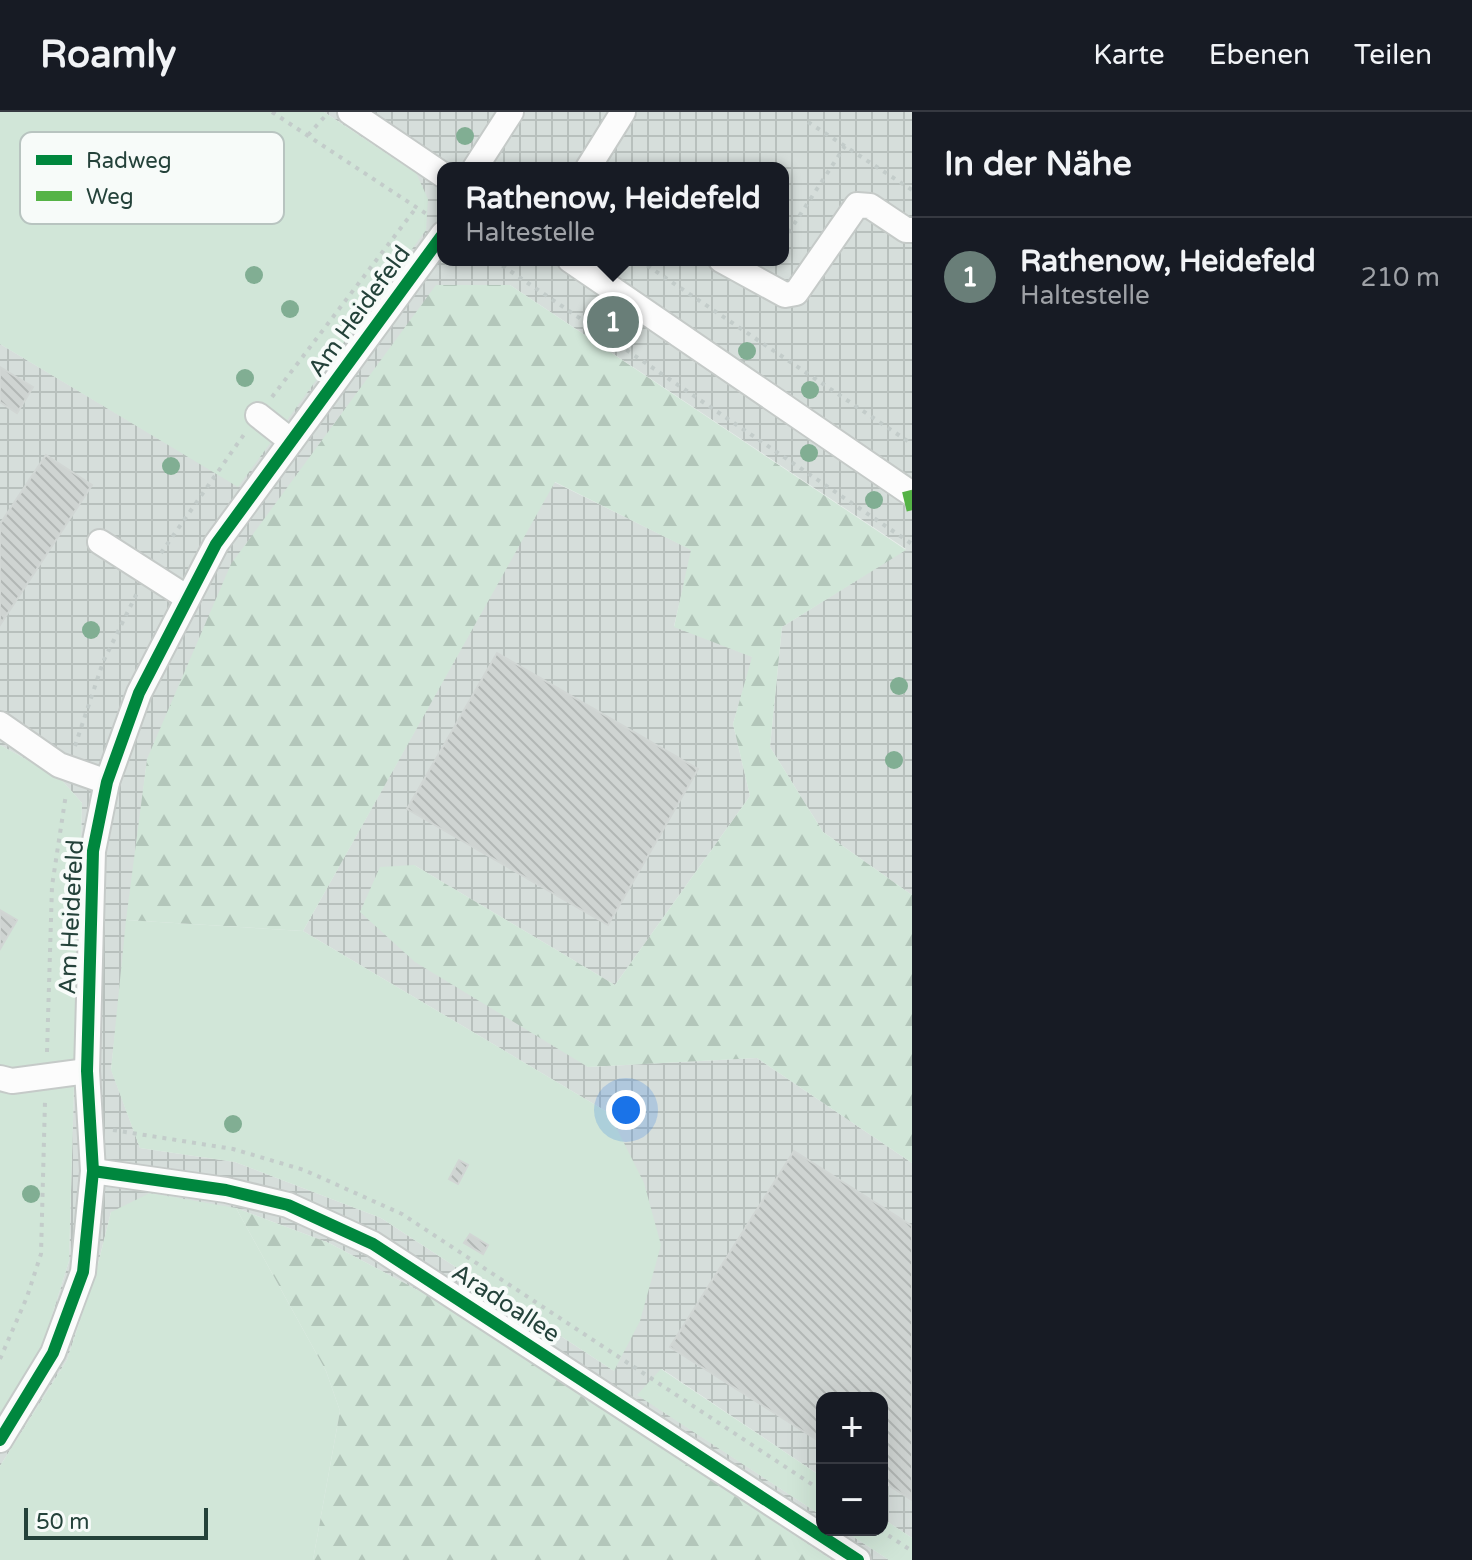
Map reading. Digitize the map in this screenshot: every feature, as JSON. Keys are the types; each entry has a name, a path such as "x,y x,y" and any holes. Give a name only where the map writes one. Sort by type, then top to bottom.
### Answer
{"street":[{"path":"350,112 437,171"},
{"path":"479,162 511,112"},
{"path":"592,162 623,112"},
{"path":"718,266 785,295 796,293 857,205 870,206 906,230 912,230"},
{"name":"Am Heidefeld","path":"0,1440 53,1353 83,1272 93,1171 87,1071 93,851 107,782 139,693 216,544 291,441 436,225"},
{"path":"579,266 912,494"},
{"path":"258,415 291,441"},
{"path":"100,542 186,597"},
{"path":"0,724 59,765 107,782"},
{"path":"0,1078 12,1081 87,1071"},
{"name":"Aradoallee","path":"93,1171 226,1190 288,1205 373,1244 858,1560"}],"path":[{"path":"272,112 436,225"},
{"path":"308,135 328,112"},
{"path":"808,122 912,190"},
{"path":"789,232 845,146"},
{"path":"503,266 912,544"},
{"path":"648,266 912,444"},
{"path":"888,1535 912,1551"}],"shaded area":[{"path":"324,112 912,112 912,895 823,832 770,747 782,627 906,549 510,285 147,759 111,1069 140,1148 235,1162 381,1218 614,1371 609,1113 303,931 554,482 692,550 674,626 753,657 733,724 750,796 615,985 414,865 588,1067 757,1058 912,1163 912,1538 888,1522 888,1392 816,1392 816,1473 662,1369 638,1395 816,1512 816,1536 852,1536 889,1560 832,1560 446,1305 329,1243 236,1208 111,1212 96,1272 67,1360 0,1466 0,1416 44,1341 69,1261 82,803 59,777 0,745 0,344 238,486 416,173"}],"green space":[{"path":"0,112 324,112 416,173 428,199 426,230 238,487 0,344"},
{"path":"436,285 510,285 906,550 782,627 770,747 823,832 912,895 912,1163 757,1058 588,1067 415,962 360,912 380,867 414,865 615,985 750,796 733,724 752,657 674,627 691,550 555,482 303,931 126,920 147,759 231,564"},
{"path":"0,745 59,777 82,803 69,1261 44,1341 0,1416"},
{"path":"126,920 303,931 609,1113 644,1183 661,1245 640,1321 614,1371 381,1218 235,1162 140,1148 111,1070"},
{"path":"150,1193 236,1208 326,1371 340,1411 313,1560 0,1560 0,1466 67,1360 96,1272 111,1212"},
{"path":"236,1208 329,1243 446,1305 832,1560 313,1560 340,1411 326,1371"},
{"path":"661,1369 816,1473 816,1512 637,1395"},
{"path":"888,1522 912,1538 912,1560 889,1560 852,1536 888,1536"}],"building":[{"path":"0,367 33,387 17,413 0,402"},
{"path":"46,455 92,485 0,625 0,524"},
{"path":"497,653 698,769 608,925 407,809"},
{"path":"0,910 17,920 0,949"},
{"path":"794,1151 912,1226 912,1500 888,1485 888,1392 816,1392 816,1439 670,1347"},
{"path":"459,1160 468,1165 458,1184 449,1179"},
{"path":"470,1234 488,1245 483,1254 464,1243"}],"marked path":[{"path":"907,491 912,512"}],"cycle path":[{"path":"0,1440 53,1353 83,1272 93,1171 87,1071 93,851 107,782 139,693 216,544 437,242"},
{"path":"93,1171 226,1190 288,1205 373,1244 858,1560"}],"place":[{"name":"Rathenow, Heidefeld","path":"613,322"}]}
